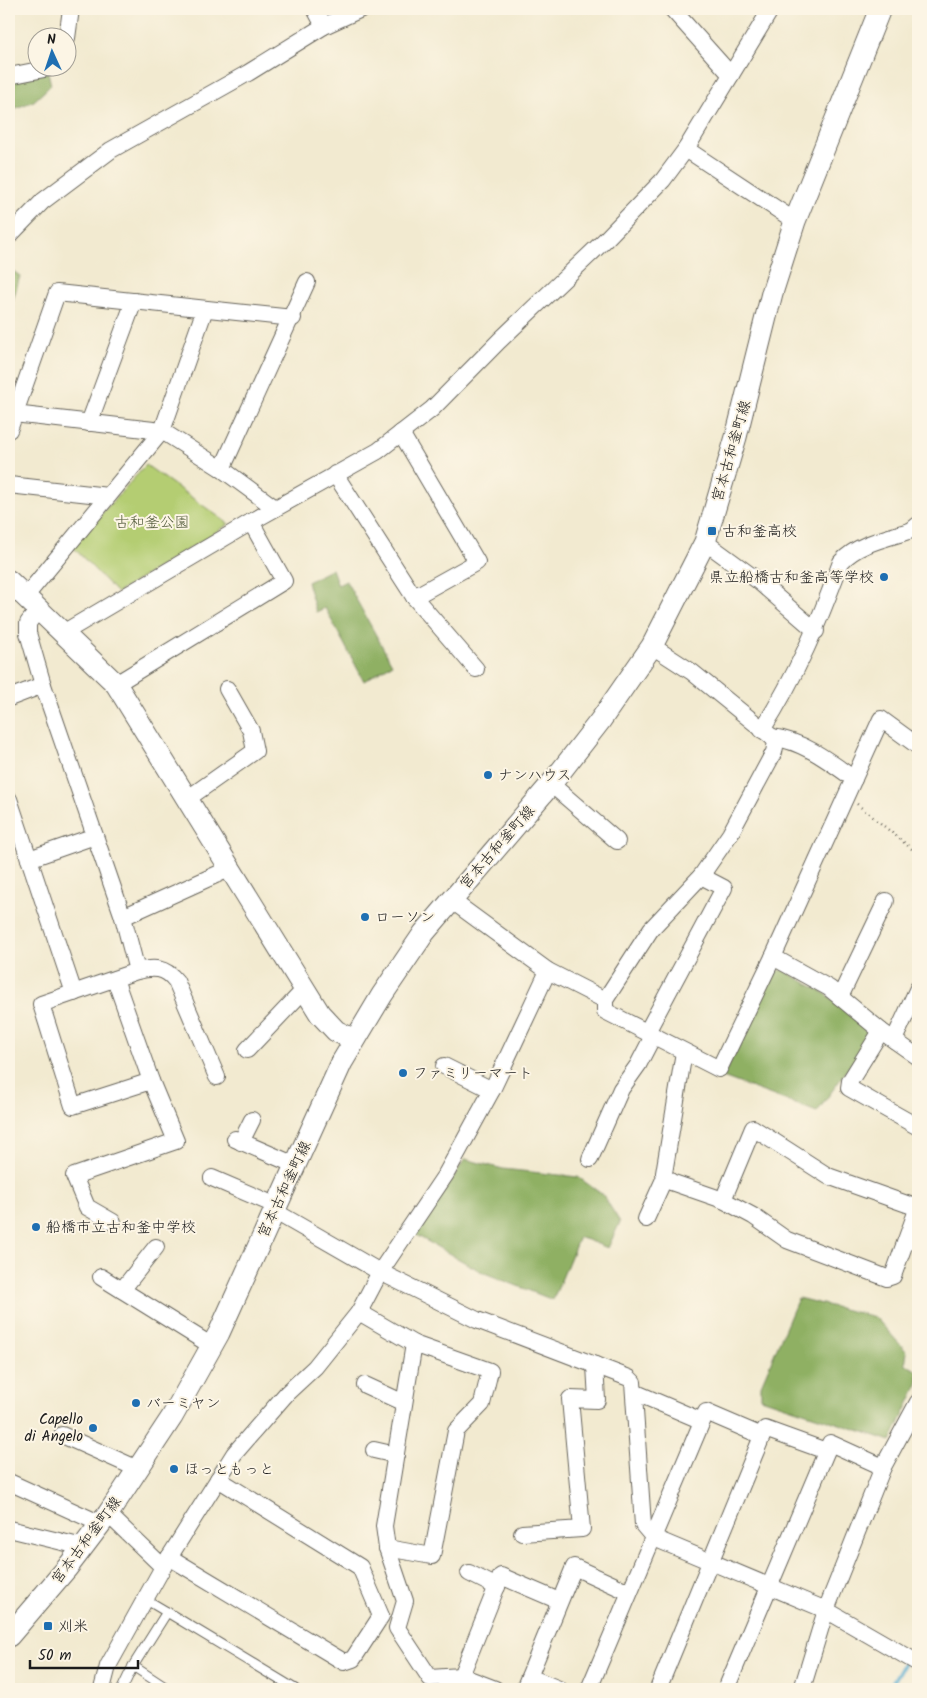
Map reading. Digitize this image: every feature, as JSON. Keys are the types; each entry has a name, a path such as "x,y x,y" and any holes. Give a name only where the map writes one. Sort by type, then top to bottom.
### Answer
{"street":[{"path":"69,28 71,9"},
{"path":"315,9 324,26"},
{"path":"9,236 43,201 111,150 248,73 324,26 361,9"},
{"path":"672,9 731,75"},
{"path":"63,633 275,508 378,451 432,409 499,341 605,240 663,180 686,149 771,9"},
{"name":"宮本古和釜町線","path":"9,1636 105,1519 138,1470 212,1346 354,1040 424,933 450,900 551,784 600,721 652,646 705,542 736,437 772,293 795,221 880,9"},
{"path":"9,76 28,72"},
{"path":"686,149 795,221"},
{"path":"222,470 307,282"},
{"path":"9,430 57,293 292,318"},
{"path":"89,423 134,301"},
{"path":"137,971 123,916 43,685 28,633 28,623 32,603 108,496 162,431 205,309"},
{"path":"14,414 162,431 222,470 275,508"},
{"path":"401,433 477,562 414,597"},
{"path":"335,474 414,597 476,669"},
{"path":"9,485 108,496"},
{"path":"116,684 284,581 251,522"},
{"path":"767,733 780,701 816,631 841,562 858,549 912,530 918,524"},
{"path":"705,542 756,580 816,631"},
{"path":"9,581 116,684 304,990 327,1022 336,1031 354,1040"},
{"path":"652,646 692,672 776,742 774,752 730,834 701,876 651,929 605,1000 605,1011 719,1069 773,957 882,719 918,746"},
{"path":"9,698 43,685"},
{"path":"187,799 255,751 251,731 227,689"},
{"path":"767,733 788,739 826,759 854,778"},
{"path":"551,784 617,840"},
{"path":"9,799 74,992"},
{"path":"29,859 95,836"},
{"path":"123,916 230,868"},
{"path":"590,1159 620,1089 638,1065 650,1034 724,888 701,876"},
{"path":"450,900 548,971 605,1000"},
{"path":"840,997 886,901"},
{"path":"773,957 829,988 918,1057"},
{"path":"151,1081 74,1106 42,1004 151,967 169,972 176,981 217,1077"},
{"path":"102,1689 108,1666 145,1599 234,1454 287,1393 315,1368 359,1312 380,1272 446,1174 492,1090 548,971"},
{"path":"113,1222 87,1207 74,1176 176,1142 151,1081 115,979"},
{"path":"918,988 888,1035 850,1081 850,1088 918,1127"},
{"path":"248,1050 304,990"},
{"path":"646,1219 665,1177 684,1052"},
{"path":"444,1066 492,1090"},
{"path":"252,1120 238,1140 295,1165"},
{"path":"665,1177 671,1182 723,1200 753,1216 787,1240 887,1278 893,1276 918,1207 828,1176 772,1138 753,1128 723,1200"},
{"path":"212,1178 275,1209 380,1272 477,1320 629,1378 633,1382 634,1392 643,1525 654,1538 769,1584 826,1610 916,1662"},
{"path":"122,1290 156,1248"},
{"path":"102,1277 212,1346"},
{"path":"359,1312 414,1344 490,1371 482,1404 456,1431 432,1556 387,1548"},
{"path":"414,1344 384,1526 387,1548 406,1601 397,1628 430,1678 461,1676 495,1689"},
{"path":"522,1533 582,1529 570,1399 597,1400 594,1365"},
{"path":"365,1385 404,1403"},
{"path":"634,1392 702,1421"},
{"path":"802,1689 826,1610 883,1467 917,1408"},
{"path":"589,1689 706,1412 762,1436"},
{"path":"658,1689 765,1429 826,1451"},
{"path":"62,1435 138,1470"},
{"path":"726,1689 830,1443 883,1467"},
{"path":"374,1450 396,1455"},
{"path":"9,1482 105,1519 166,1562 344,1662 354,1659 380,1616 360,1567 218,1479"},
{"path":"9,1529 83,1547"},
{"path":"559,1689 527,1683 574,1567 629,1592"},
{"path":"470,1573 496,1587"},
{"path":"461,1676 501,1576 560,1601"}],"lane":[{"path":"145,1599 295,1689"},
{"path":"122,1689 133,1666 167,1612"},
{"path":"133,1666 168,1689"},
{"path":"274,1689 280,1680"}],"path":[{"path":"847,796 918,854"}],"green space":[{"path":"28,76 28,78 49,78 51,85 34,101 16,108 9,114 9,79"},
{"path":"9,268 20,276 9,313"},
{"name":"古和釜公園","path":"146,465 229,524 117,593 72,546"},
{"path":"332,569 338,585 346,581 392,664 364,681 325,608 316,612 307,582"},
{"path":"783,970 826,994 873,1034 817,1112 723,1077 772,972"},
{"path":"465,1159 503,1169 578,1177 603,1195 620,1222 608,1248 579,1237 553,1300 482,1272 416,1235"},
{"path":"798,1298 875,1317 907,1352 905,1364 918,1371 918,1384 891,1441 761,1398 761,1385"}],"waterway":[{"path":"910,1654 918,1641"},
{"path":"889,1689 906,1660"}],"place":[{"name":"古和釜高校","path":"712,531"},
{"name":"県立船橋古和釜高等学校","path":"884,577"},
{"name":"ナンハウス","path":"488,775"},
{"name":"ローソン","path":"365,917"},
{"name":"ファミリーマート","path":"403,1073"},
{"name":"船橋市立古和釜中学校","path":"36,1227"},
{"name":"バーミヤン","path":"136,1403"},
{"name":"Capello di Angelo","path":"93,1428"},
{"name":"ほっともっと","path":"174,1469"},
{"name":"刈米","path":"48,1626"}]}
